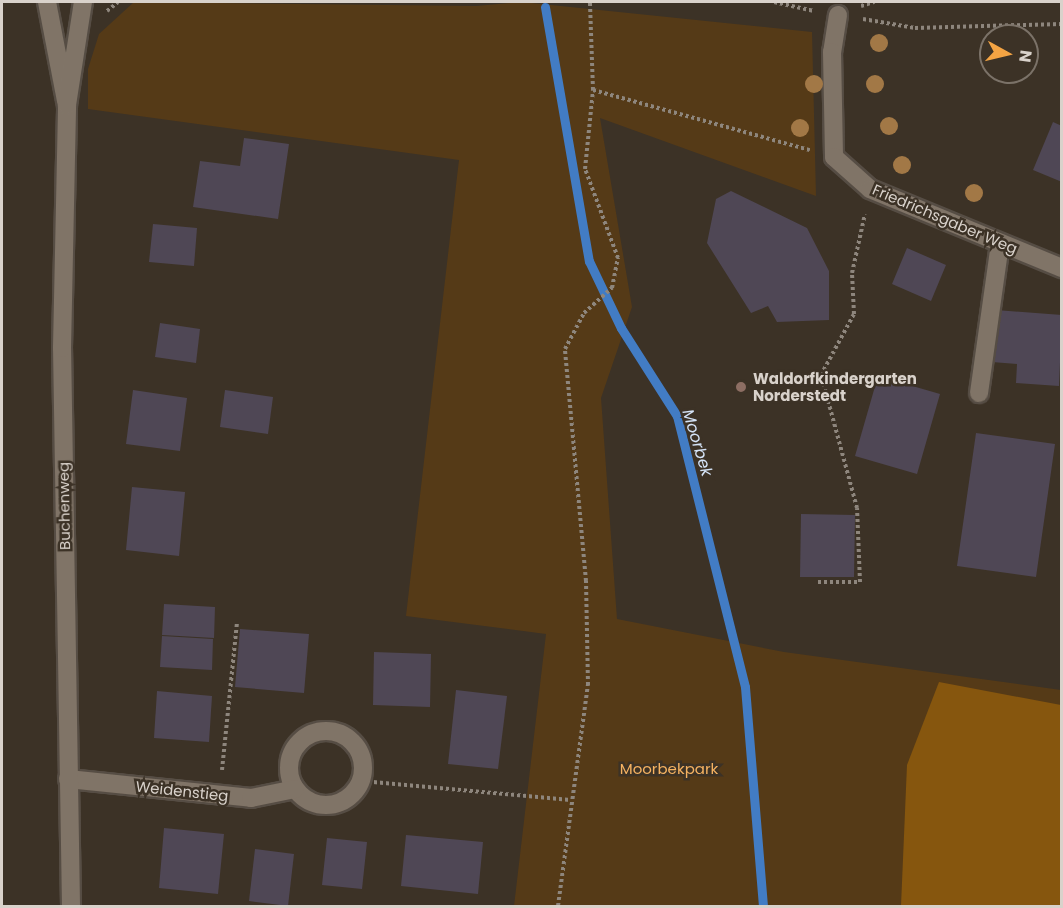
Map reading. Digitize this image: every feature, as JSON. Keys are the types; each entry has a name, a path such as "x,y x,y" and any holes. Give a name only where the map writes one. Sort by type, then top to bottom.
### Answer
{"street":[{"name":"Buchenweg","path":"47,2 67,105"},
{"name":"Buchenweg","path":"71,906 62,348 67,105 84,2"},
{"path":"834,157 832,52 838,15"},
{"name":"Friedrichsgaber Weg","path":"834,157 870,189 1062,268"},
{"path":"979,393 1000,243"},
{"path":"324,730 342,734 356,746 363,762 362,781 352,796 336,805 318,806 295,789 288,766 294,748 307,735 324,730"},
{"name":"Weidenstieg","path":"68,779 251,798 295,789"}],"path":[{"path":"558,906 570,800 588,686 586,582 565,349 584,313 612,288 618,258 613,235 585,169 593,90 590,2"},
{"path":"774,2 915,28 1062,24"},
{"path":"593,90 834,157"},
{"path":"818,582 860,582 857,508 821,375 854,314 852,273 870,189"},
{"path":"219,795 237,622"},
{"path":"362,781 570,800"}],"green space":[{"name":"Moorbekpark","path":"134,2 476,6 522,2 812,32 816,196 600,118 632,307 601,398 617,619 784,652 1061,690 1061,906 514,906 546,634 406,616 459,160 88,109 88,69 99,34"}],"shaded area":[{"path":"939,682 1061,705 1061,906 901,906 907,765"}],"building":[{"path":"1053,122 1062,126 1062,182 1033,170"},
{"path":"244,138 289,144 278,219 193,207 200,161 240,166"},
{"path":"731,191 807,228 829,271 829,320 777,322 768,306 751,313 707,243 716,199"},
{"path":"153,224 197,228 194,266 149,262"},
{"path":"907,248 946,265 931,301 892,284"},
{"path":"996,310 1062,315 1059,386 1016,383 1017,364 992,362"},
{"path":"160,323 200,329 196,363 155,357"},
{"path":"878,376 940,394 917,474 855,456"},
{"path":"133,390 187,398 180,451 126,444"},
{"path":"225,390 273,397 268,434 220,427"},
{"path":"976,433 1055,444 1036,577 957,566"},
{"path":"132,487 185,492 179,556 126,550"},
{"path":"801,514 855,515 854,577 800,577"},
{"path":"164,604 215,607 214,638 162,635"},
{"path":"240,629 309,634 304,693 235,687"},
{"path":"162,636 213,639 212,670 160,667"},
{"path":"374,652 431,654 430,707 373,705"},
{"path":"456,690 507,696 498,769 448,764"},
{"path":"157,691 212,696 209,742 154,738"},
{"path":"164,828 224,834 218,894 159,888"},
{"path":"406,835 483,842 478,894 401,886"},
{"path":"327,838 367,842 362,889 322,885"},
{"path":"255,849 294,854 288,906 249,901"}],"waterway":[{"name":"Moorbek","path":"545,7 589,261 621,328 677,416 745,687 763,906"}],"place":[{"name":"Waldorfkindergarten Norderstedt","path":"741,387"}]}
